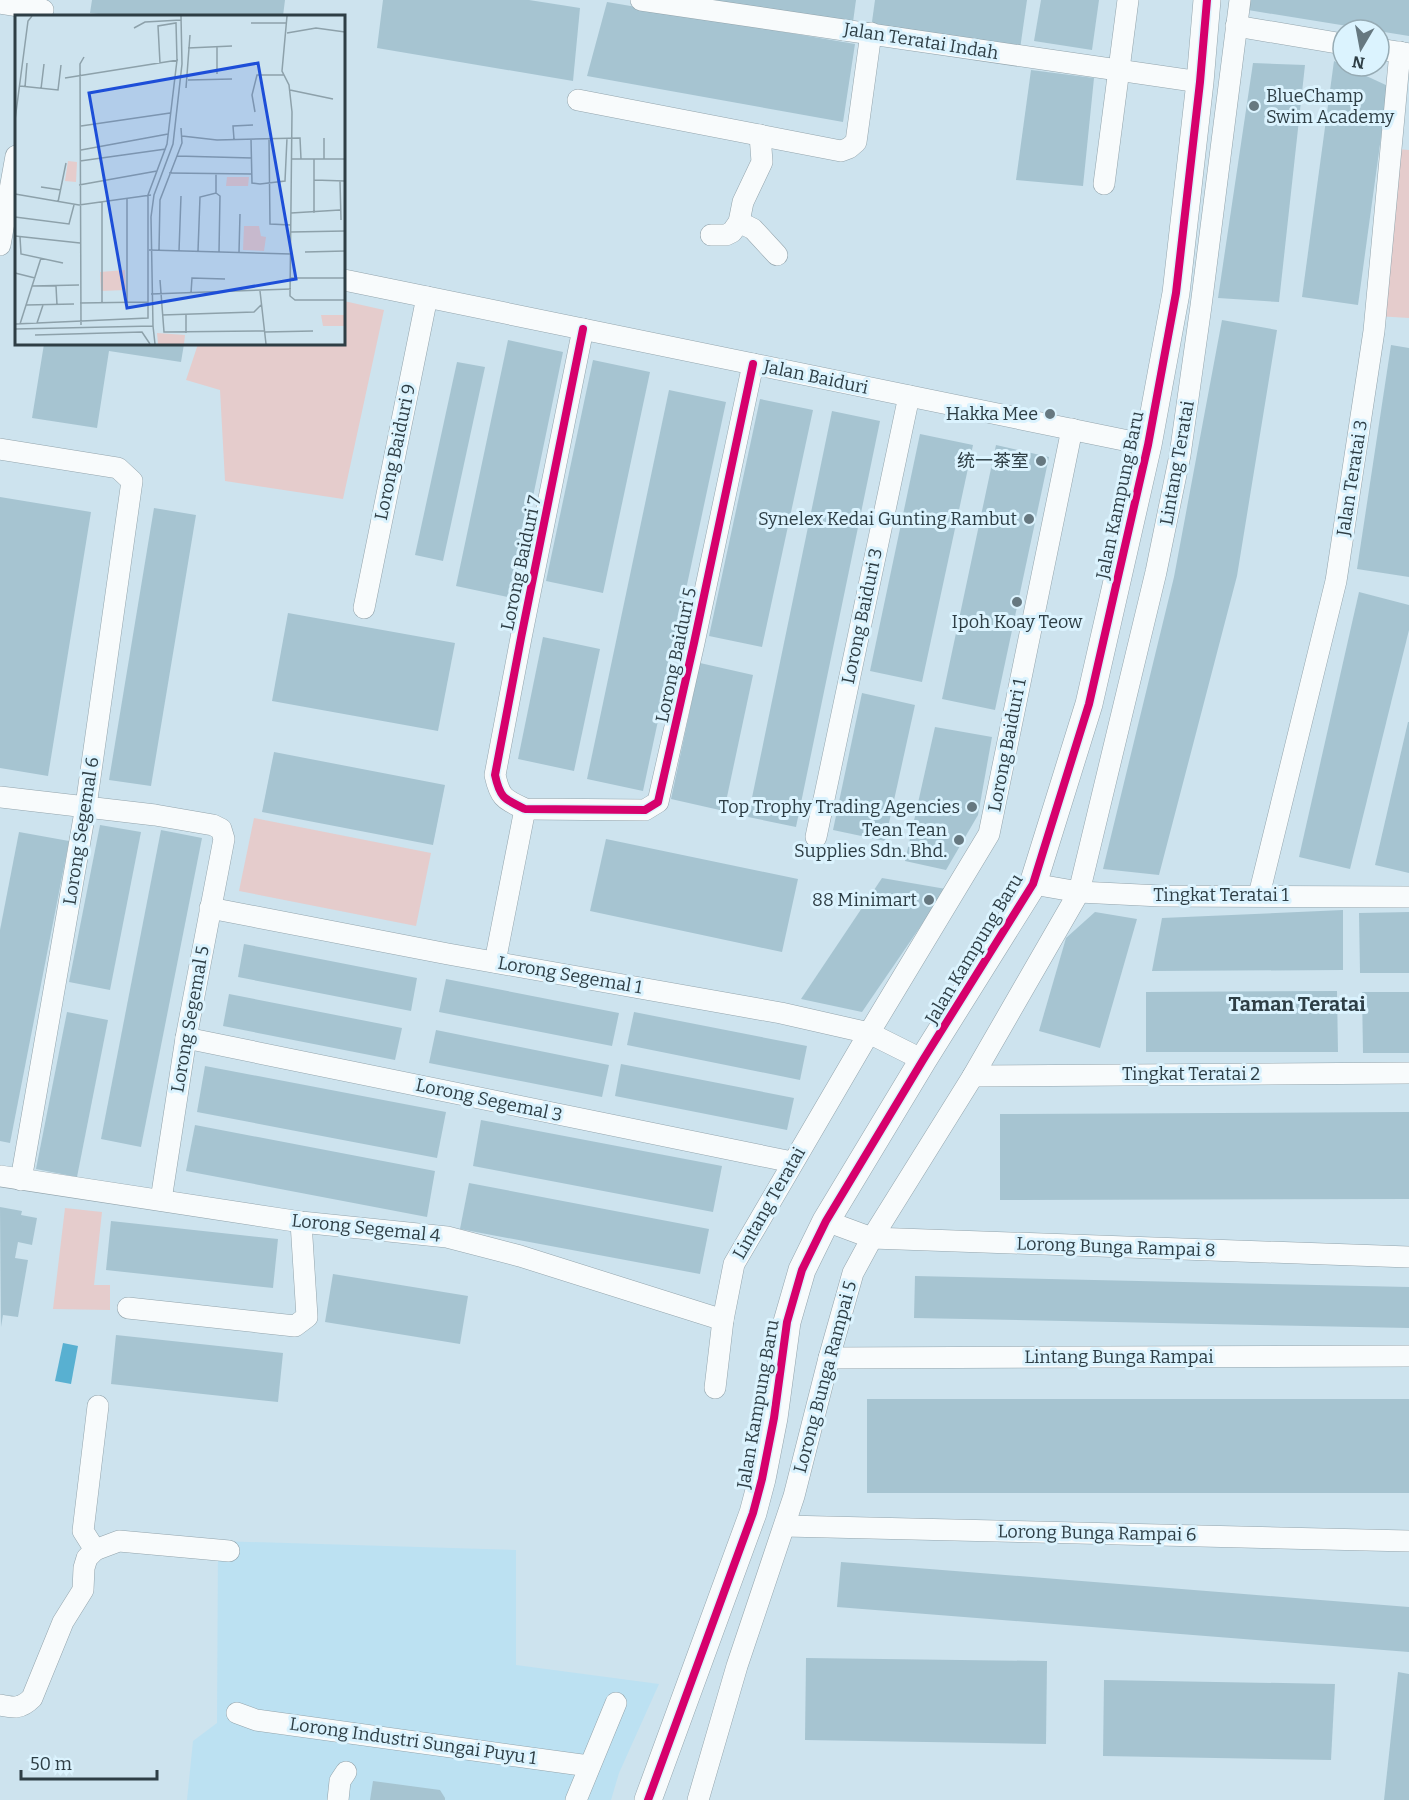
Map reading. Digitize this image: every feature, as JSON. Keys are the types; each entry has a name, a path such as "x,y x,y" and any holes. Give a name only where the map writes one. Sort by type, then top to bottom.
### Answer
{"street":[{"name":"Jalan Teratai Indah","path":"641,0 1200,82"},
{"path":"1104,184 1128,0"},
{"name":"Jalan Kampung Baru","path":"648,1800 753,1513 774,1418 787,1322 802,1270 826,1221 1033,884 1089,704 1148,445 1176,293 1207,0"},
{"name":"Lintang Teratai","path":"1079,892 1123,715 1180,455 1200,318 1240,0"},
{"path":"0,3 44,9"},
{"path":"1236,26 1331,42"},
{"path":"578,100 841,151 856,142 870,33"},
{"name":"Jalan Teratai 3","path":"1259,895 1336,581 1374,332 1405,53"},
{"path":"711,235 726,235 732,232 739,222 743,202 762,162 760,135"},
{"path":"762,162 786,149 790,141"},
{"path":"0,245 11,212 15,167"},
{"path":"739,222 753,229 777,255"},
{"name":"Jalan Baiduri","path":"345,280 1148,445"},
{"name":"Lorong Baiduri 9","path":"364,608 427,297"},
{"name":"Lorong Baiduri 7","path":"516,805 499,791 495,775 520,638 583,329"},
{"name":"Lorong Baiduri 5","path":"516,805 645,810 658,802 753,364"},
{"name":"Lorong Baiduri 3","path":"816,837 909,396"},
{"name":"Lorong Baiduri 1","path":"868,1033 989,834 1072,429"},
{"name":"Lorong Segemal 6","path":"0,449 118,468 132,481 86,806 21,1180"},
{"path":"0,797 86,806"},
{"path":"495,962 516,805"},
{"name":"Lorong Segemal 5","path":"86,806 213,825 221,829 224,839 186,1038 161,1200"},
{"name":"Tingkat Teratai 1","path":"1033,884 1079,892 1161,896 1409,897"},
{"name":"Lorong Bunga Rampai 5","path":"698,1800 737,1666 785,1526 853,1273 872,1238 973,1076 1079,892"},
{"name":"Lorong Segemal 1","path":"210,908 495,962 756,1007 868,1033 923,1060"},
{"name":"Lintang Teratai","path":"715,1388 723,1320 734,1264 868,1033"},
{"name":"Lorong Segemal 3","path":"186,1038 792,1162"},
{"name":"Tingkat Teratai 2","path":"973,1076 1409,1073"},
{"name":"Lorong Segemal 4","path":"0,1176 301,1222 447,1237 520,1256 723,1320"},
{"name":"Lorong Bunga Rampai 8","path":"826,1221 872,1238 1409,1257"},
{"path":"128,1308 295,1326 308,1317 301,1222"},
{"name":"Lintang Bunga Rampai","path":"829,1358 1409,1356"},
{"path":"95,1550 83,1531 98,1406"},
{"name":"Lorong Bunga Rampai 6","path":"785,1526 1409,1541"},
{"path":"0,1705 24,1706 32,1698 63,1622 83,1590 87,1558 95,1550 119,1541 229,1551"},
{"path":"576,1800 616,1703"},
{"name":"Lorong Industri Sungai Puyu 1","path":"237,1713 256,1720 590,1766"},
{"path":"338,1800 340,1780 346,1772"}],"shaded area":[{"path":"1396,149 1409,150 1409,318 1376,316"},
{"path":"345,301 384,310 343,499 225,481 220,390 186,380 198,345 345,345"},
{"path":"254,818 431,853 416,926 239,891"},
{"path":"65,1208 102,1212 94,1285 110,1285 110,1310 53,1309"},
{"path":"218,1541 516,1550 516,1665 659,1684 619,1773 611,1800 187,1800 193,1741 217,1723"}],"water":[{"path":"63,1343 78,1346 71,1384 55,1381"}],"building":[{"path":"92,0 285,0 283,15 107,15 90,13"},
{"path":"383,0 529,0 580,8 573,81 377,48"},
{"path":"708,0 856,0 853,22"},
{"path":"875,0 1027,0 1020,49 871,29"},
{"path":"1041,0 1099,0 1092,50 1034,41"},
{"path":"1249,0 1409,0 1409,36 1391,33 1391,18 1331,18 1331,23 1248,10"},
{"path":"607,2 855,44 843,122 587,76"},
{"path":"1253,63 1305,65 1279,302 1218,298"},
{"path":"1031,70 1094,78 1083,186 1016,180"},
{"path":"1332,78 1371,78 1388,86 1358,305 1302,297"},
{"path":"1222,320 1277,330 1237,576 1159,875 1103,869 1174,577"},
{"path":"508,340 563,352 512,598 456,586"},
{"path":"44,345 184,345 181,362 109,351 97,428 32,418"},
{"path":"1391,345 1409,348 1409,577 1357,569"},
{"path":"593,360 650,372 603,593 546,581"},
{"path":"457,362 485,367 443,561 415,555"},
{"path":"669,390 726,402 643,791 587,779"},
{"path":"760,399 813,410 762,647 709,636"},
{"path":"832,411 880,421 796,827 748,817"},
{"path":"920,434 973,445 922,682 870,671"},
{"path":"996,445 1049,457 995,710 942,699"},
{"path":"0,497 91,512 48,776 0,768"},
{"path":"154,508 196,515 151,786 109,780"},
{"path":"1359,592 1409,605 1409,630 1350,869 1299,857"},
{"path":"288,613 455,643 438,731 272,701"},
{"path":"543,637 600,649 574,771 518,759"},
{"path":"700,663 753,675 724,811 671,799"},
{"path":"862,693 915,705 885,841 833,830"},
{"path":"1409,722 1409,873 1375,865"},
{"path":"935,727 992,737 978,815 946,870 905,861"},
{"path":"274,752 445,785 433,845 262,812"},
{"path":"100,825 141,832 110,990 69,982"},
{"path":"161,830 202,838 141,1147 101,1139"},
{"path":"19,832 69,841 10,1143 0,1141 0,930"},
{"path":"606,839 798,879 782,952 590,911"},
{"path":"882,878 946,889 862,1012 801,999"},
{"path":"1343,910 1343,970 1152,971 1162,918"},
{"path":"1095,912 1137,919 1100,1048 1039,1031 1066,938"},
{"path":"1409,912 1409,973 1360,973 1359,913"},
{"path":"244,944 417,978 411,1011 238,977"},
{"path":"446,979 619,1013 612,1046 439,1012"},
{"path":"1337,991 1338,1052 1146,1052 1146,992"},
{"path":"1362,992 1409,992 1409,1053 1363,1053"},
{"path":"229,994 402,1028 395,1060 223,1026"},
{"path":"67,1012 108,1020 77,1177 36,1169"},
{"path":"634,1012 807,1046 800,1080 627,1045"},
{"path":"436,1030 609,1065 602,1097 429,1063"},
{"path":"621,1064 794,1098 787,1130 615,1096"},
{"path":"205,1066 446,1112 437,1158 197,1112"},
{"path":"1409,1112 1409,1199 1000,1200 1000,1114"},
{"path":"481,1120 722,1166 713,1212 473,1166"},
{"path":"195,1125 435,1171 427,1217 186,1171"},
{"path":"469,1183 709,1229 700,1274 460,1229"},
{"path":"0,1207 22,1211 21,1215 37,1218 32,1245 18,1242 15,1258 28,1260 18,1317 3,1315 1,1327"},
{"path":"111,1221 278,1239 273,1288 106,1270"},
{"path":"333,1274 468,1296 460,1344 325,1322"},
{"path":"915,1276 1409,1287 1409,1328 914,1318"},
{"path":"116,1335 283,1353 278,1402 111,1384"},
{"path":"867,1399 1409,1399 1409,1493 867,1493"},
{"path":"841,1562 1409,1607 1409,1652 837,1607"},
{"path":"806,1658 1047,1661 1046,1744 805,1740"},
{"path":"1398,1672 1409,1674 1409,1800 1384,1800"},
{"path":"1104,1680 1335,1684 1331,1760 1103,1756"},
{"path":"373,1781 440,1790 445,1800 370,1800"}],"cycle path":[{"path":"648,1800 753,1513 774,1418 787,1322 802,1270 826,1221 1033,884 1089,704 1148,445 1176,293 1207,0"},
{"path":"583,329 495,775 504,797 525,809 645,810 658,802 753,364"}],"place":[{"name":"BlueChamp Swim Academy","path":"1254,106"},
{"name":"Hakka Mee","path":"1050,414"},
{"name":"统一茶室","path":"1041,461"},
{"name":"Synelex Kedai Gunting Rambut","path":"1029,519"},
{"name":"Ipoh Koay Teow","path":"1017,602"},
{"name":"Top Trophy Trading Agencies","path":"972,807"},
{"name":"Tean Tean Supplies Sdn. Bhd.","path":"959,840"},
{"name":"88 Minimart","path":"929,900"}],"district":[{"name":"Taman Teratai","path":"1297,1004"}]}
